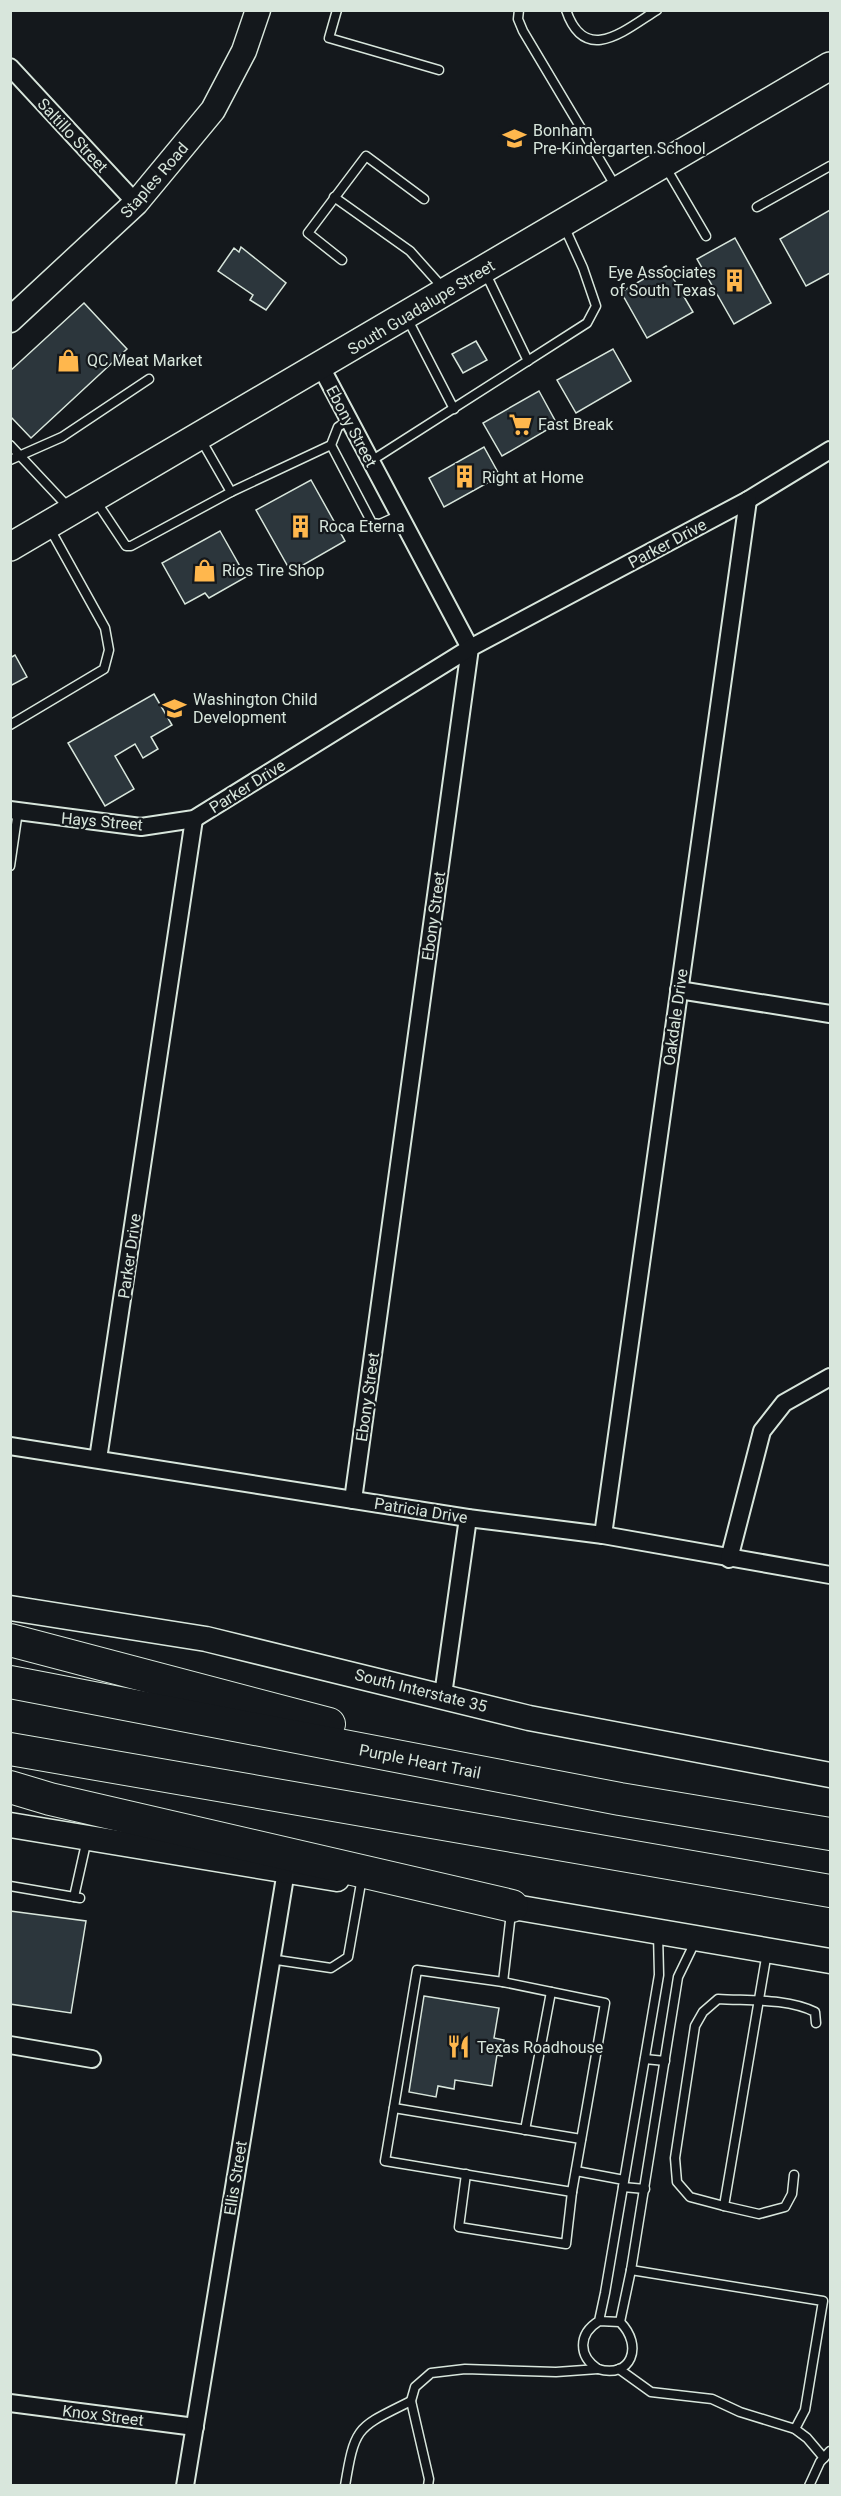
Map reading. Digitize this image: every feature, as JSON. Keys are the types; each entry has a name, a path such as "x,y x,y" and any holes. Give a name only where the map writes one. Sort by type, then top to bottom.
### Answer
{"highway":[{"path":"10,1640 620,1799"},
{"name":"Purple Heart Trail","path":"10,1682 620,1799 831,1834"},
{"path":"10,1749 831,1891"},
{"path":"10,1787 50,1799 512,1906"}],"main road":[{"name":"Staples Road","path":"10,320 136,203 213,110 244,51 258,10"},
{"name":"South Guadalupe Street","path":"10,547 321,367 831,66"},
{"name":"South Interstate 35","path":"10,1608 206,1639 443,1695 529,1718 831,1775"},
{"path":"10,1826 512,1906 831,1961"}],"street":[{"name":"Saltillo Street","path":"10,67 136,203"},
{"name":"Ebony Street","path":"321,367 470,648 353,1500"},
{"name":"Parker Drive","path":"98,1460 194,819 470,648 748,500 831,450"},
{"name":"Oakdale Drive","path":"603,1535 748,500"},
{"name":"Hays Street","path":"14,811 141,827 194,819"},
{"path":"679,990 831,1014"},
{"path":"729,1559 762,1431 784,1403 831,1377"},
{"name":"Patricia Drive","path":"10,1446 468,1518 603,1535 729,1559 831,1575"},
{"path":"443,1695 468,1518"},
{"name":"Ellis Street","path":"185,2486 286,1871"},
{"path":"10,2045 92,2060"},
{"name":"Knox Street","path":"10,2403 195,2427"}],"lane":[{"path":"337,10 329,38 439,70"},
{"path":"519,10 518,19 524,31 618,190"},
{"path":"566,10 572,25 581,35 596,41 608,40 657,10"},
{"path":"342,260 308,233 366,156 424,199"},
{"path":"664,163 706,236"},
{"path":"757,207 831,166"},
{"path":"334,197 410,251 447,292"},
{"path":"371,461 587,323 596,306 583,268 562,223"},
{"path":"484,270 528,361"},
{"path":"406,316 454,409"},
{"path":"10,460 62,437 149,379"},
{"path":"10,445 83,505 126,546 131,546 231,492 331,445 339,427 349,420"},
{"path":"199,437 231,492"},
{"path":"331,445 372,523 380,524 400,515"},
{"path":"10,725 104,669 109,650 105,627 49,526"},
{"path":"10,866 14,811"},
{"path":"10,1886 77,1897 87,1838"},
{"path":"270,1959 331,1968 348,1957 361,1883"},
{"path":"503,1982 512,1906"},
{"path":"599,2321 659,1975 657,1931"},
{"path":"620,2322 645,2189 678,1977 697,1938"},
{"path":"724,2206 767,1950"},
{"path":"466,2174 459,2227 566,2244 572,2192 605,2002 503,1982 417,1970 385,2161 466,2174 572,2192"},
{"path":"525,2130 551,1992"},
{"path":"794,2175 792,2194 785,2207 759,2214 690,2197 677,2182 675,2158 695,2026 704,2012 718,1999 759,2001 806,2007 815,2012 816,2023"},
{"path":"645,2059 665,2061"},
{"path":"394,2108 581,2139"},
{"path":"576,2171 645,2189"},
{"path":"631,2270 823,2301 805,2410 795,2429"},
{"path":"598,2369 584,2355 582,2344 590,2326 599,2321 620,2322 630,2332 634,2346 630,2360 619,2369"},
{"path":"428,2486 429,2479 411,2401 415,2387 430,2373 465,2369 556,2372 619,2369 651,2392 712,2399 740,2412 795,2429 807,2438 824,2458"},
{"path":"345,2486 352,2445 357,2435 368,2423 411,2401"},
{"path":"809,2486 824,2458 831,2451"}],"building":[{"path":"830,210 830,273 806,286 780,239"},
{"name":"Eye Associates of South Texas","path":"735,238 771,303 734,324 697,259"},
{"path":"241,247 286,283 266,310 250,300 253,295 218,271 234,248 239,252"},
{"path":"666,266 693,312 647,338 621,292"},
{"name":"QC Meat Market","path":"84,303 127,349 31,438 10,416 10,371"},
{"path":"476,341 487,360 463,373 452,354"},
{"path":"613,349 631,381 576,413 557,380"},
{"name":"Fast Break","path":"539,391 557,424 502,456 483,423"},
{"name":"Right at Home","path":"484,447 500,476 444,507 429,478"},
{"name":"Roca Eterna","path":"311,480 345,541 291,572 256,510"},
{"name":"Rios Tire Shop","path":"220,531 246,577 209,598 205,593 185,604 162,563"},
{"path":"15,655 27,677 10,686 10,658"},
{"path":"154,694 172,725 151,737 158,749 143,758 135,744 115,756 134,789 105,806 68,743"},
{"path":"10,1911 86,1921 71,2013 10,2004"},
{"name":"Texas Roadhouse","path":"424,1996 499,2008 494,2038 504,2040 502,2056 497,2055 492,2086 455,2080 454,2089 438,2086 436,2097 409,2092"}],"place":[{"name":"Bonham Pre-Kindergarten School","path":"515,139"},
{"name":"Eye Associates of South Texas","path":"734,281"},
{"name":"QC Meat Market","path":"69,360"},
{"name":"Fast Break","path":"520,424"},
{"name":"Right at Home","path":"464,477"},
{"name":"Roca Eterna","path":"301,526"},
{"name":"Rios Tire Shop","path":"204,570"},
{"name":"Washington Child Development","path":"175,708"},
{"name":"Texas Roadhouse","path":"459,2047"}]}
